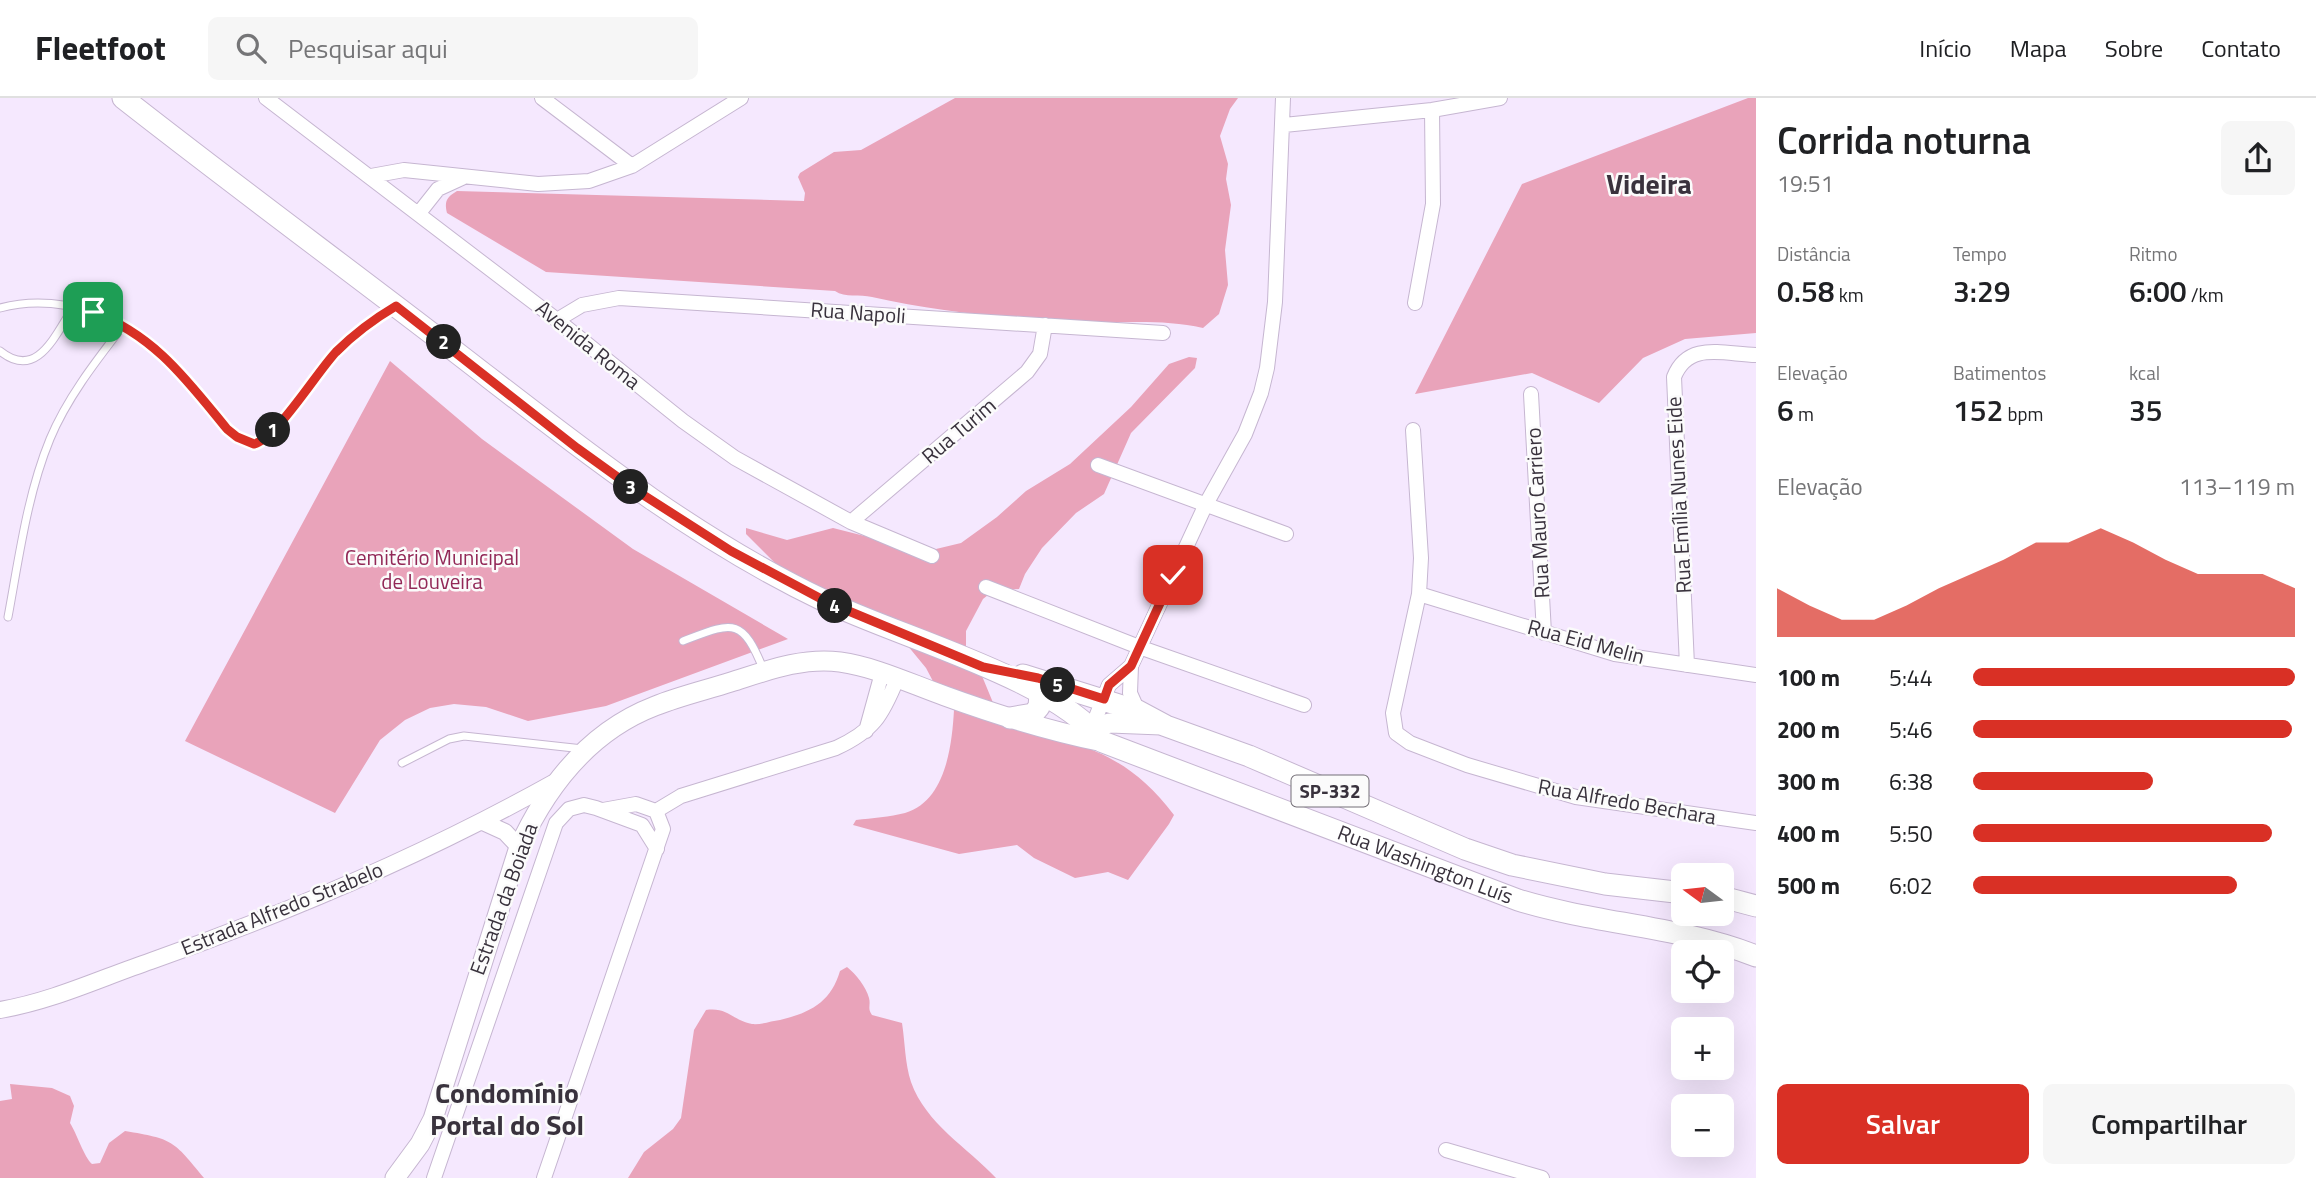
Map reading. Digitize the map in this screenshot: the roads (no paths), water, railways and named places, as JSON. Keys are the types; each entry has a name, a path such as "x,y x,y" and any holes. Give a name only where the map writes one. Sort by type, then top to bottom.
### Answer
{"main road":[{"name":"SP-332","path":"123,98 634,489 731,551 827,602 983,667 1040,694 1068,709 1097,734"},
{"name":"Estrada da Boiada","path":"395,1178 420,1144 433,1119 519,847 553,783 587,749 654,706 764,672 823,661 890,676 1010,719 1069,735 1097,734"},
{"name":"SP-332","path":"983,667 1038,678 1138,711 1166,726 1213,743 1465,849 1512,865 1605,884 1671,892"},
{"path":"1010,719 1033,714 1039,707 1040,694"},
{"path":"1097,734 1123,722 1166,726"},
{"name":"Rua Washington Luís","path":"1097,734 1201,778 1518,900 1575,915 1699,937 1756,956"},
{"path":"1201,778 1213,743"},
{"path":"1734,900 1756,906"}],"street":[{"name":"Avenida Roma","path":"266,98 557,320 682,421 735,458 851,522 932,556"},
{"path":"542,98 632,166"},
{"path":"371,176 404,170 462,178 568,184 589,181 632,166 741,98"},
{"path":"1138,711 1130,693 1131,666 1206,504 1256,410 1267,368 1275,302 1283,98"},
{"path":"1284,125 1432,110 1500,98"},
{"path":"1415,303 1433,204 1432,110"},
{"path":"419,213 432,194 462,178"},
{"name":"Rua Napoli","path":"557,320 582,305 619,298 1163,333"},
{"name":"Rua Turim","path":"851,522 1027,372 1040,354 1045,325"},
{"name":"Rua Emília Nunes Eide","path":"1687,666 1674,377 1680,363 1695,352 1756,355"},
{"name":"Rua Mauro Carriero","path":"1531,394 1544,633"},
{"name":"Rua Alfredo Bechara","path":"1413,430 1421,558 1419,594 1392,713 1392,725 1402,739 1467,765 1576,797 1756,823"},
{"path":"1098,465 1286,534"},
{"path":"986,587 1139,647 1304,705"},
{"name":"Rua Eid Melin","path":"1419,594 1615,654 1756,675"},
{"path":"1097,734 1109,685 1131,666"},
{"path":"656,811 681,796 836,748 866,732 890,676"},
{"name":"Estrada Alfredo Strabelo","path":"0,1010 66,993 248,926 432,848 553,783"},
{"path":"544,1178 663,829 656,811 636,804 603,810"},
{"path":"434,1178 556,823 569,808 584,805 642,825 648,829 657,849"},
{"path":"483,822 505,832 519,847"},
{"path":"1446,1150 1542,1178"}],"lane":[{"path":"0,308 22,302 73,308 93,312 123,326 155,346 227,429 237,437 254,444 270,434 335,353 369,323 396,306"},
{"path":"0,351 13,362 31,361 47,348 73,308"},
{"path":"8,617 33,488 51,437 91,367 123,326"},
{"path":"683,641 724,625 735,628 745,634 764,672"},
{"path":"402,763 449,739 464,736 587,749"}],"district":[{"name":"Videira","path":"1649,184"},
{"name":"Condomínio Portal do Sol","path":"507,1109"}],"park label":[{"name":"Cemitério Municipal de Louveira","path":"432,570"}]}
